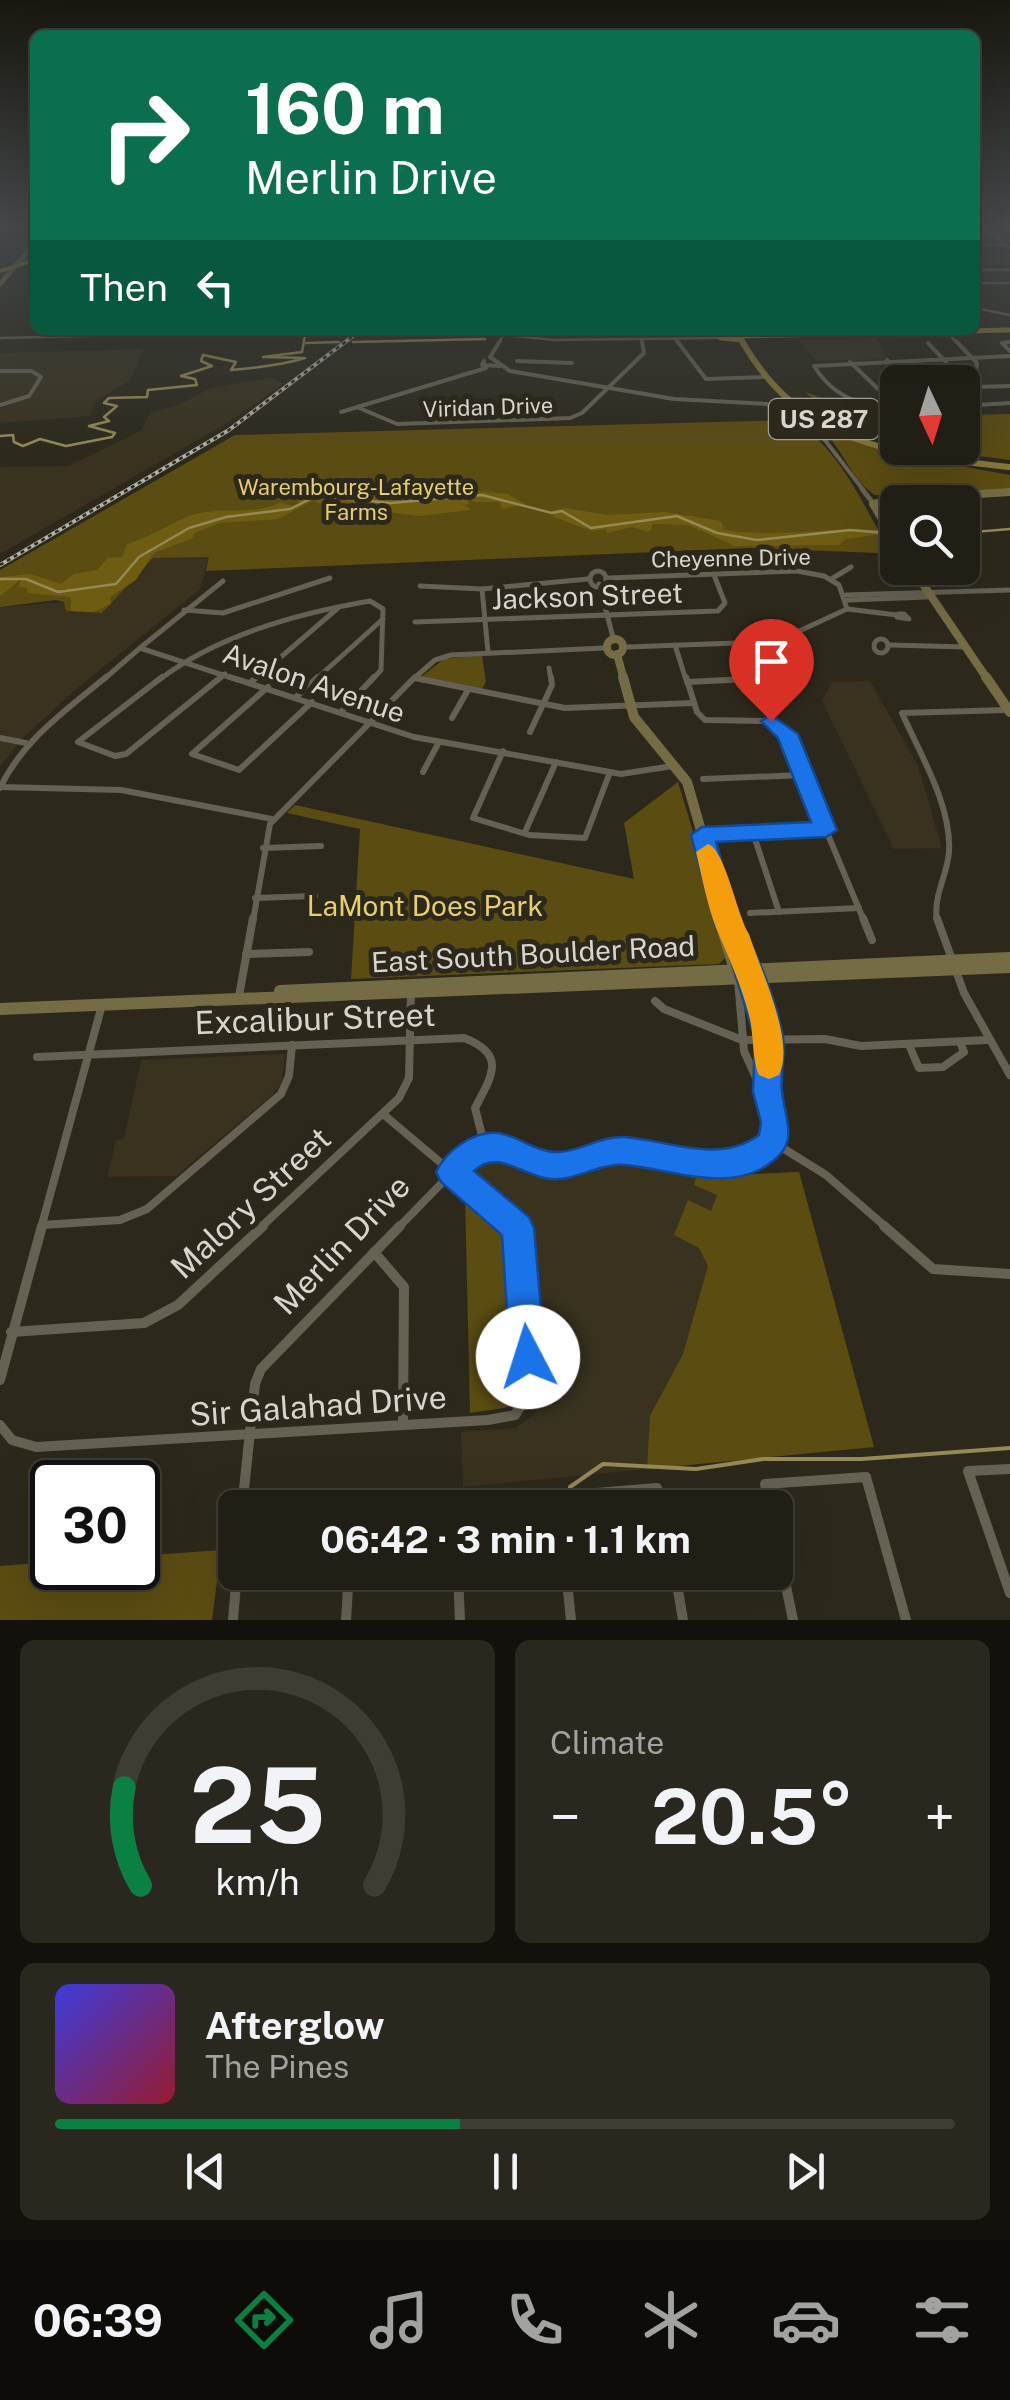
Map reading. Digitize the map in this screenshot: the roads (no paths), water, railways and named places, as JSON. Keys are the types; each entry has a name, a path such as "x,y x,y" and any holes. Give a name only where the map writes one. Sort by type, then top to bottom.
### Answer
{"main road":[{"path":"980,330 1010,330"},
{"path":"722,336 728,335"},
{"name":"US 287","path":"742,335 766,378 794,406 843,432 893,448 973,463 1010,465"},
{"name":"US 287","path":"743,335 799,404 839,426 880,439"},
{"path":"758,335 802,335"},
{"name":"US 287","path":"980,460 1010,465"},
{"path":"980,494 1010,492"},
{"path":"924,585 1009,709"},
{"path":"604,648 614,641 627,647"},
{"path":"617,654 627,647"},
{"path":"604,648 617,654"},
{"path":"617,654 638,724 686,782 729,928 724,933 743,974"},
{"name":"East South Boulder Road","path":"954,965 1010,958"},
{"name":"East South Boulder Road","path":"0,1006 954,965 1010,967"}],"street":[{"path":"980,310 1010,314"},
{"path":"0,338 129,335"},
{"path":"487,335 558,340 722,336"},
{"path":"950,335 978,365"},
{"path":"576,340 722,336"},
{"path":"500,337 490,354 501,365 517,361 572,363"},
{"path":"484,365 500,337"},
{"path":"676,339 685,358 698,366 706,379 766,378"},
{"name":"Viridan Drive","path":"356,407 396,424 560,420 582,413 644,353 642,340"},
{"path":"1010,342 1002,344 1010,353"},
{"path":"928,343 945,365"},
{"path":"880,406 855,403 828,387 814,368 820,363 1010,353"},
{"path":"341,412 494,360"},
{"path":"886,360 893,365"},
{"path":"850,362 880,391"},
{"path":"484,365 501,365 677,401 748,401 777,409 822,435 864,493 880,502"},
{"path":"0,371 31,372 42,377 29,396 0,405"},
{"path":"980,386 1010,386"},
{"path":"980,405 1010,404"},
{"path":"831,579 852,566"},
{"name":"Cheyenne Drive","path":"588,579 598,573 609,578 797,571 831,579 846,597"},
{"name":"Jackson Street","path":"414,622 724,608 714,575"},
{"path":"184,610 223,613 330,578"},
{"path":"600,584 609,578"},
{"path":"420,586 482,589 588,579 600,584"},
{"path":"223,581 28,744 14,758 0,787 121,790 274,819"},
{"path":"600,584 614,641"},
{"path":"482,589 488,652"},
{"path":"847,609 846,597 1010,592"},
{"path":"226,673 126,754 115,756 78,742 182,660 340,606 370,601 380,605 382,670 342,712"},
{"path":"251,682 340,606"},
{"path":"764,642 771,635 784,638 847,609 897,615"},
{"path":"296,696 382,619"},
{"path":"627,647 764,642 778,647 786,644 784,638"},
{"path":"676,645 700,716 712,722 777,724 787,734 872,940"},
{"path":"890,646 966,646"},
{"path":"687,682 788,677 778,647"},
{"name":"Avalon Avenue","path":"140,648 439,742 610,772 635,774 674,766"},
{"path":"240,996 262,848 274,819 415,678 435,660 488,652 604,648"},
{"path":"530,732 552,685 549,668"},
{"path":"415,678 543,705 694,703"},
{"path":"268,687 192,754 239,770 312,702"},
{"path":"452,718 468,690"},
{"path":"1009,709 902,714 930,769 949,846 935,904 941,936 988,1040 1010,1074"},
{"path":"0,738 28,744"},
{"path":"423,772 439,742"},
{"path":"502,751 473,818 575,842 585,838 610,772"},
{"path":"525,832 556,762"},
{"path":"703,779 804,774"},
{"path":"702,835 826,830"},
{"path":"753,832 779,912"},
{"path":"262,848 321,846"},
{"path":"255,898 316,896"},
{"path":"750,913 858,908"},
{"path":"246,954 309,952"},
{"path":"743,974 769,1038 768,1092"},
{"path":"485,1147 505,1148 540,1164 561,1166 610,1151 684,1164 750,1159 773,1142 776,1122 768,1092 742,1040 743,974"},
{"name":"Malory Street","path":"12,1332 144,1323 168,1314 405,1090 412,1041 411,989"},
{"path":"655,1001 664,1009 742,1040 909,1044 988,1040"},
{"path":"0,1380 103,1002"},
{"name":"Excalibur Street","path":"37,1057 464,1038 482,1045 490,1054 493,1070 476,1108 485,1147"},
{"path":"909,1044 919,1068 943,1067 964,1052 960,1042"},
{"path":"42,1225 120,1220 147,1209 281,1094 289,1076 292,1045"},
{"name":"Sir Galahad Drive","path":"0,1425 12,1440 36,1448 514,1418 523,1411 530,1392 518,1228 383,1114"},
{"path":"773,1142 826,1175 934,1269 1010,1274"},
{"name":"Merlin Drive","path":"244,1490 248,1436 261,1369 452,1172 485,1147"},
{"path":"374,1252 404,1287 403,1426"},
{"path":"1010,1469 968,1470 1010,1592"},
{"path":"766,1490 765,1484 866,1477 906,1620"},
{"path":"233,1620 236,1590"},
{"path":"346,1620 348,1590"},
{"path":"459,1590 460,1620"},
{"path":"568,1590 570,1620"},
{"path":"679,1590 683,1620"},
{"path":"787,1590 793,1620"}],"waterway":[{"path":"0,436 13,435 14,442 23,446 40,439 66,446 112,437 115,433 89,426 109,421 104,417 117,406 104,403 109,398 147,397 148,390 197,385 195,379 181,376 212,366 201,361 203,355 236,362 231,370 305,358 263,357 302,352 305,335"},
{"path":"353,342 485,339"},
{"path":"306,343 339,342"},
{"path":"0,579 26,579 58,592 116,584 139,557 189,528 226,517 290,509 316,496 391,503 482,495 552,513 562,511 591,528 677,516 717,533 757,540 850,530 880,532"},
{"path":"980,532 1010,529"},
{"path":"570,1487 603,1464 696,1469 763,1459 862,1459 1010,1448"}],"railway":[{"path":"0,565 229,430 354,335"}],"park label":[{"name":"Warembourg-Lafayette Farms","path":"356,500"},
{"name":"LaMont Does Park","path":"425,906"}]}
